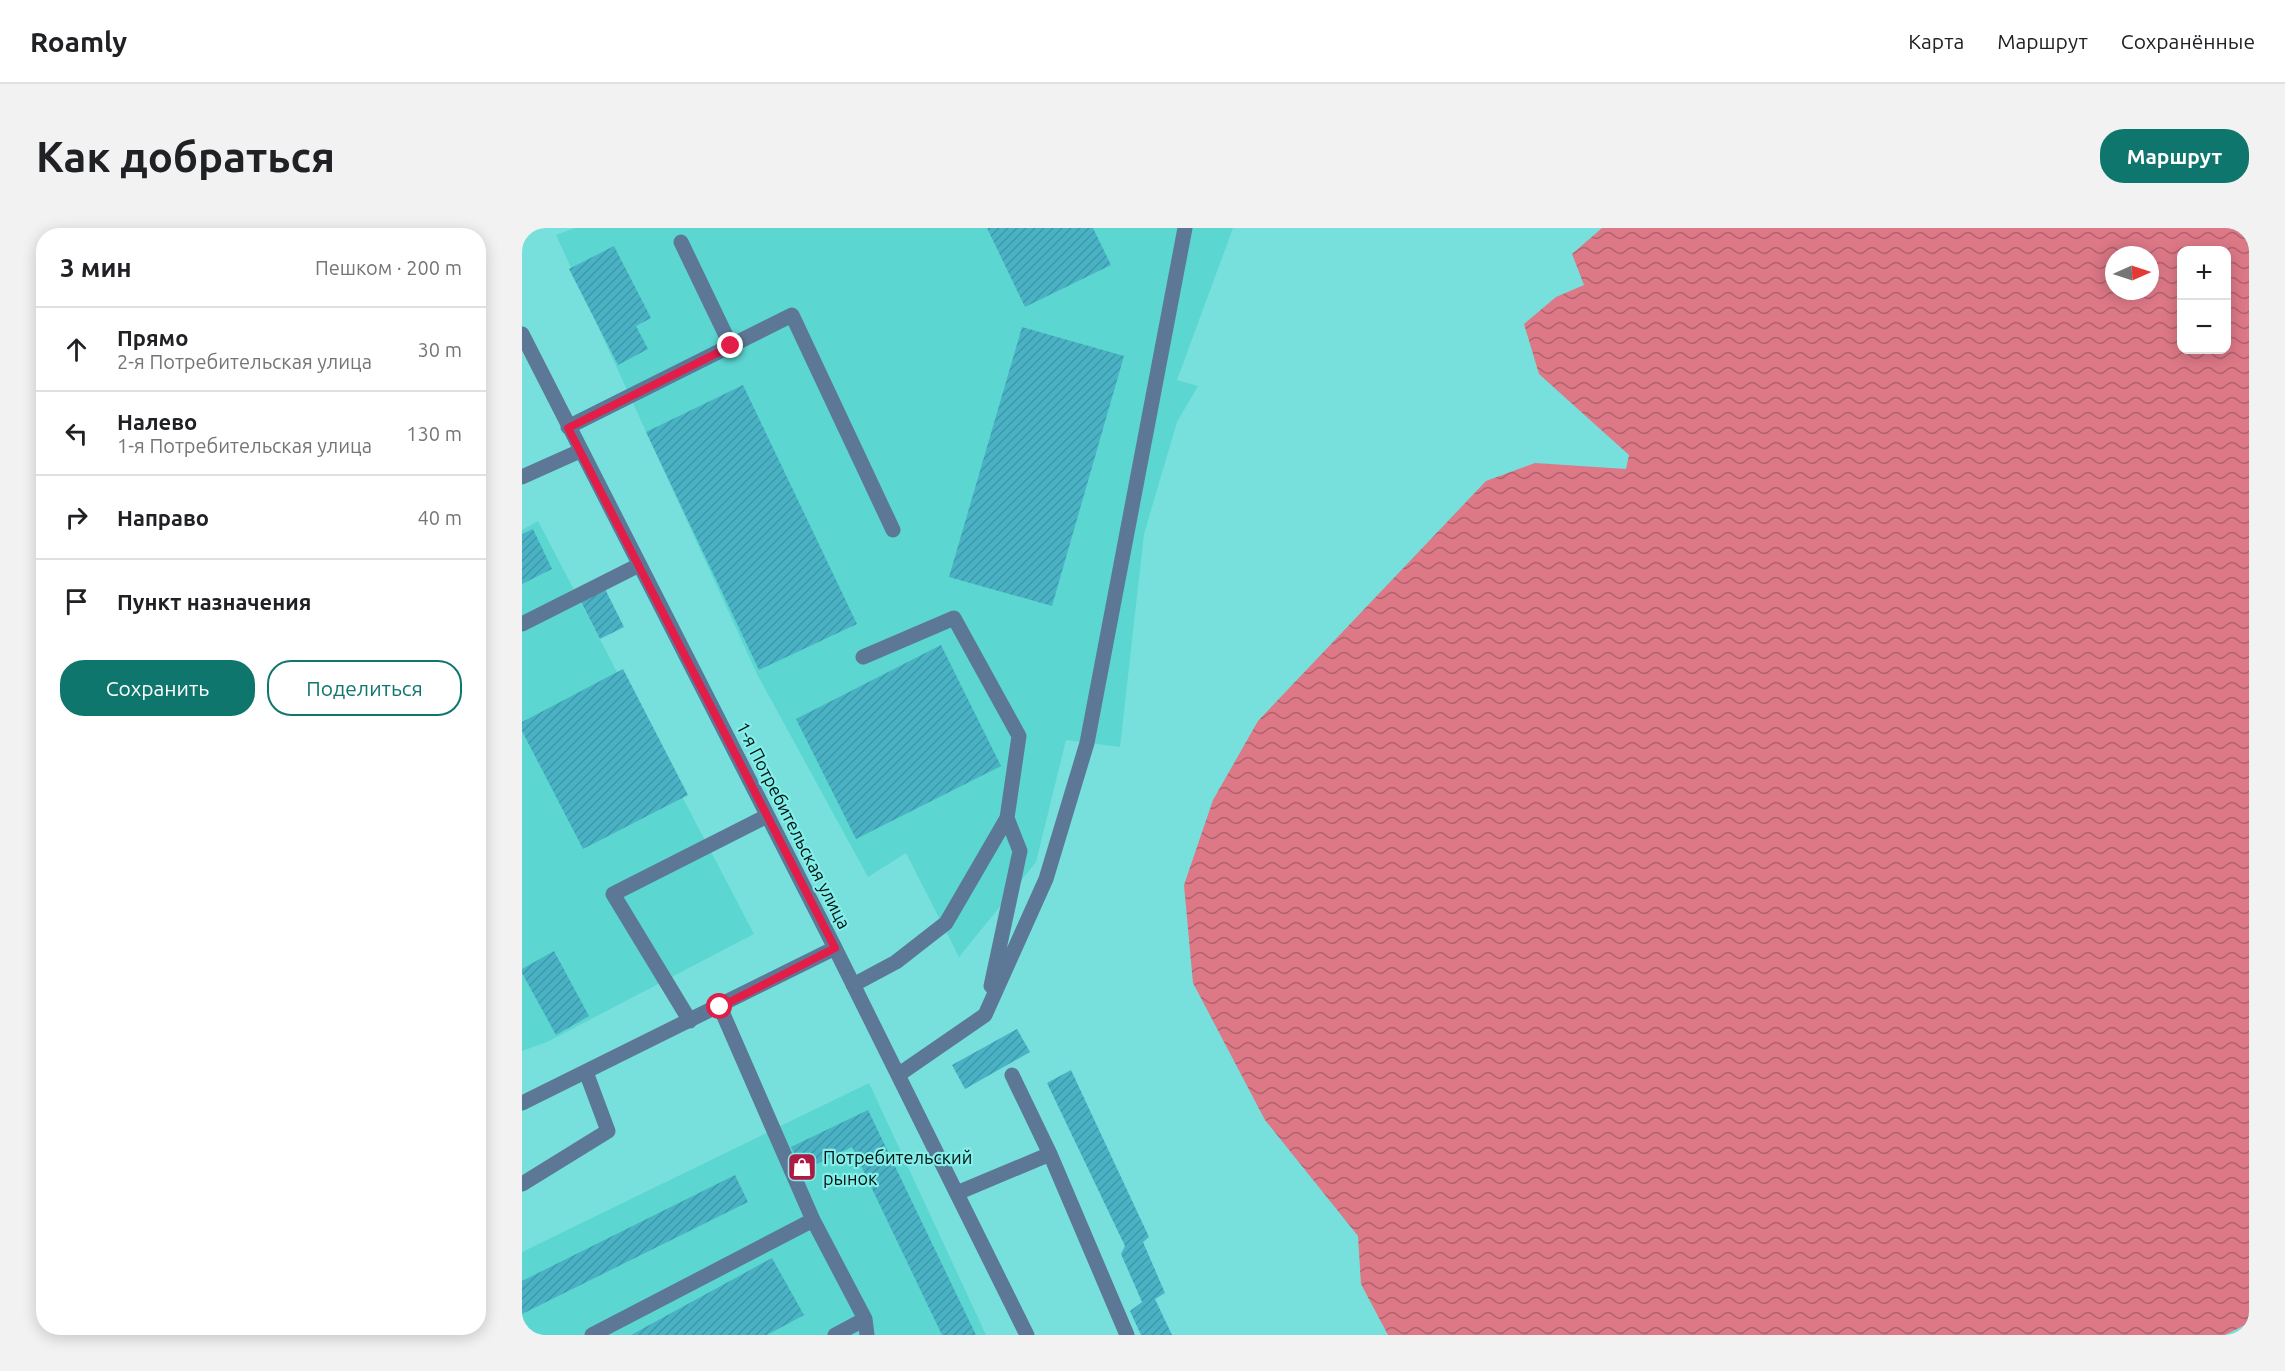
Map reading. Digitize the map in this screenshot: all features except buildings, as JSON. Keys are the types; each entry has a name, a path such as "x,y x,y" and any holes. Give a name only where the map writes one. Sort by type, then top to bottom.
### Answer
{"street":[{"path":"898,1075 986,1015 1046,879 1087,743 1185,228"},
{"path":"681,242 731,346"},
{"path":"568,428 792,315 893,530"},
{"name":"1-я Потребительская улица","path":"522,334 835,948 1028,1335"},
{"path":"522,477 580,451"},
{"path":"522,624 639,565"},
{"path":"853,986 896,962 946,923 1006,818 1019,736 954,618 863,657"},
{"path":"690,1021 614,894 767,816"},
{"path":"986,1015 1020,851 1006,818"},
{"path":"522,1103 720,1007 835,948"},
{"path":"720,1007 813,1220 866,1319 867,1335"},
{"path":"522,1184 608,1131 586,1071"},
{"path":"1012,1075 1050,1154 1127,1335"},
{"path":"957,1193 1050,1154"},
{"path":"592,1335 813,1220"},
{"path":"836,1335 866,1319"}],"shaded area":[{"path":"575,228 1233,228 1177,380 1198,386 1177,422 1144,534 1120,747 1066,740 1036,862 959,957 906,853 868,877 757,674 556,235"},
{"path":"538,521 754,934 547,1042 522,1051 522,530"},
{"name":"Потребительский рынок","path":"869,1083 986,1335 522,1335 522,1252"}],"water":[{"path":"1602,228 2249,228 2249,1323 2225,1335 1388,1335 1361,1284 1358,1236 1265,1120 1193,983 1184,885 1213,800 1258,721 1486,481 1535,463 1626,469 1629,455 1539,374 1524,324 1556,297 1584,285 1572,254"}],"place":[{"name":"Потребительский рынок","path":"802,1167"}],"route":[{"path":"720,1007 835,948 568,428 731,346"}]}
